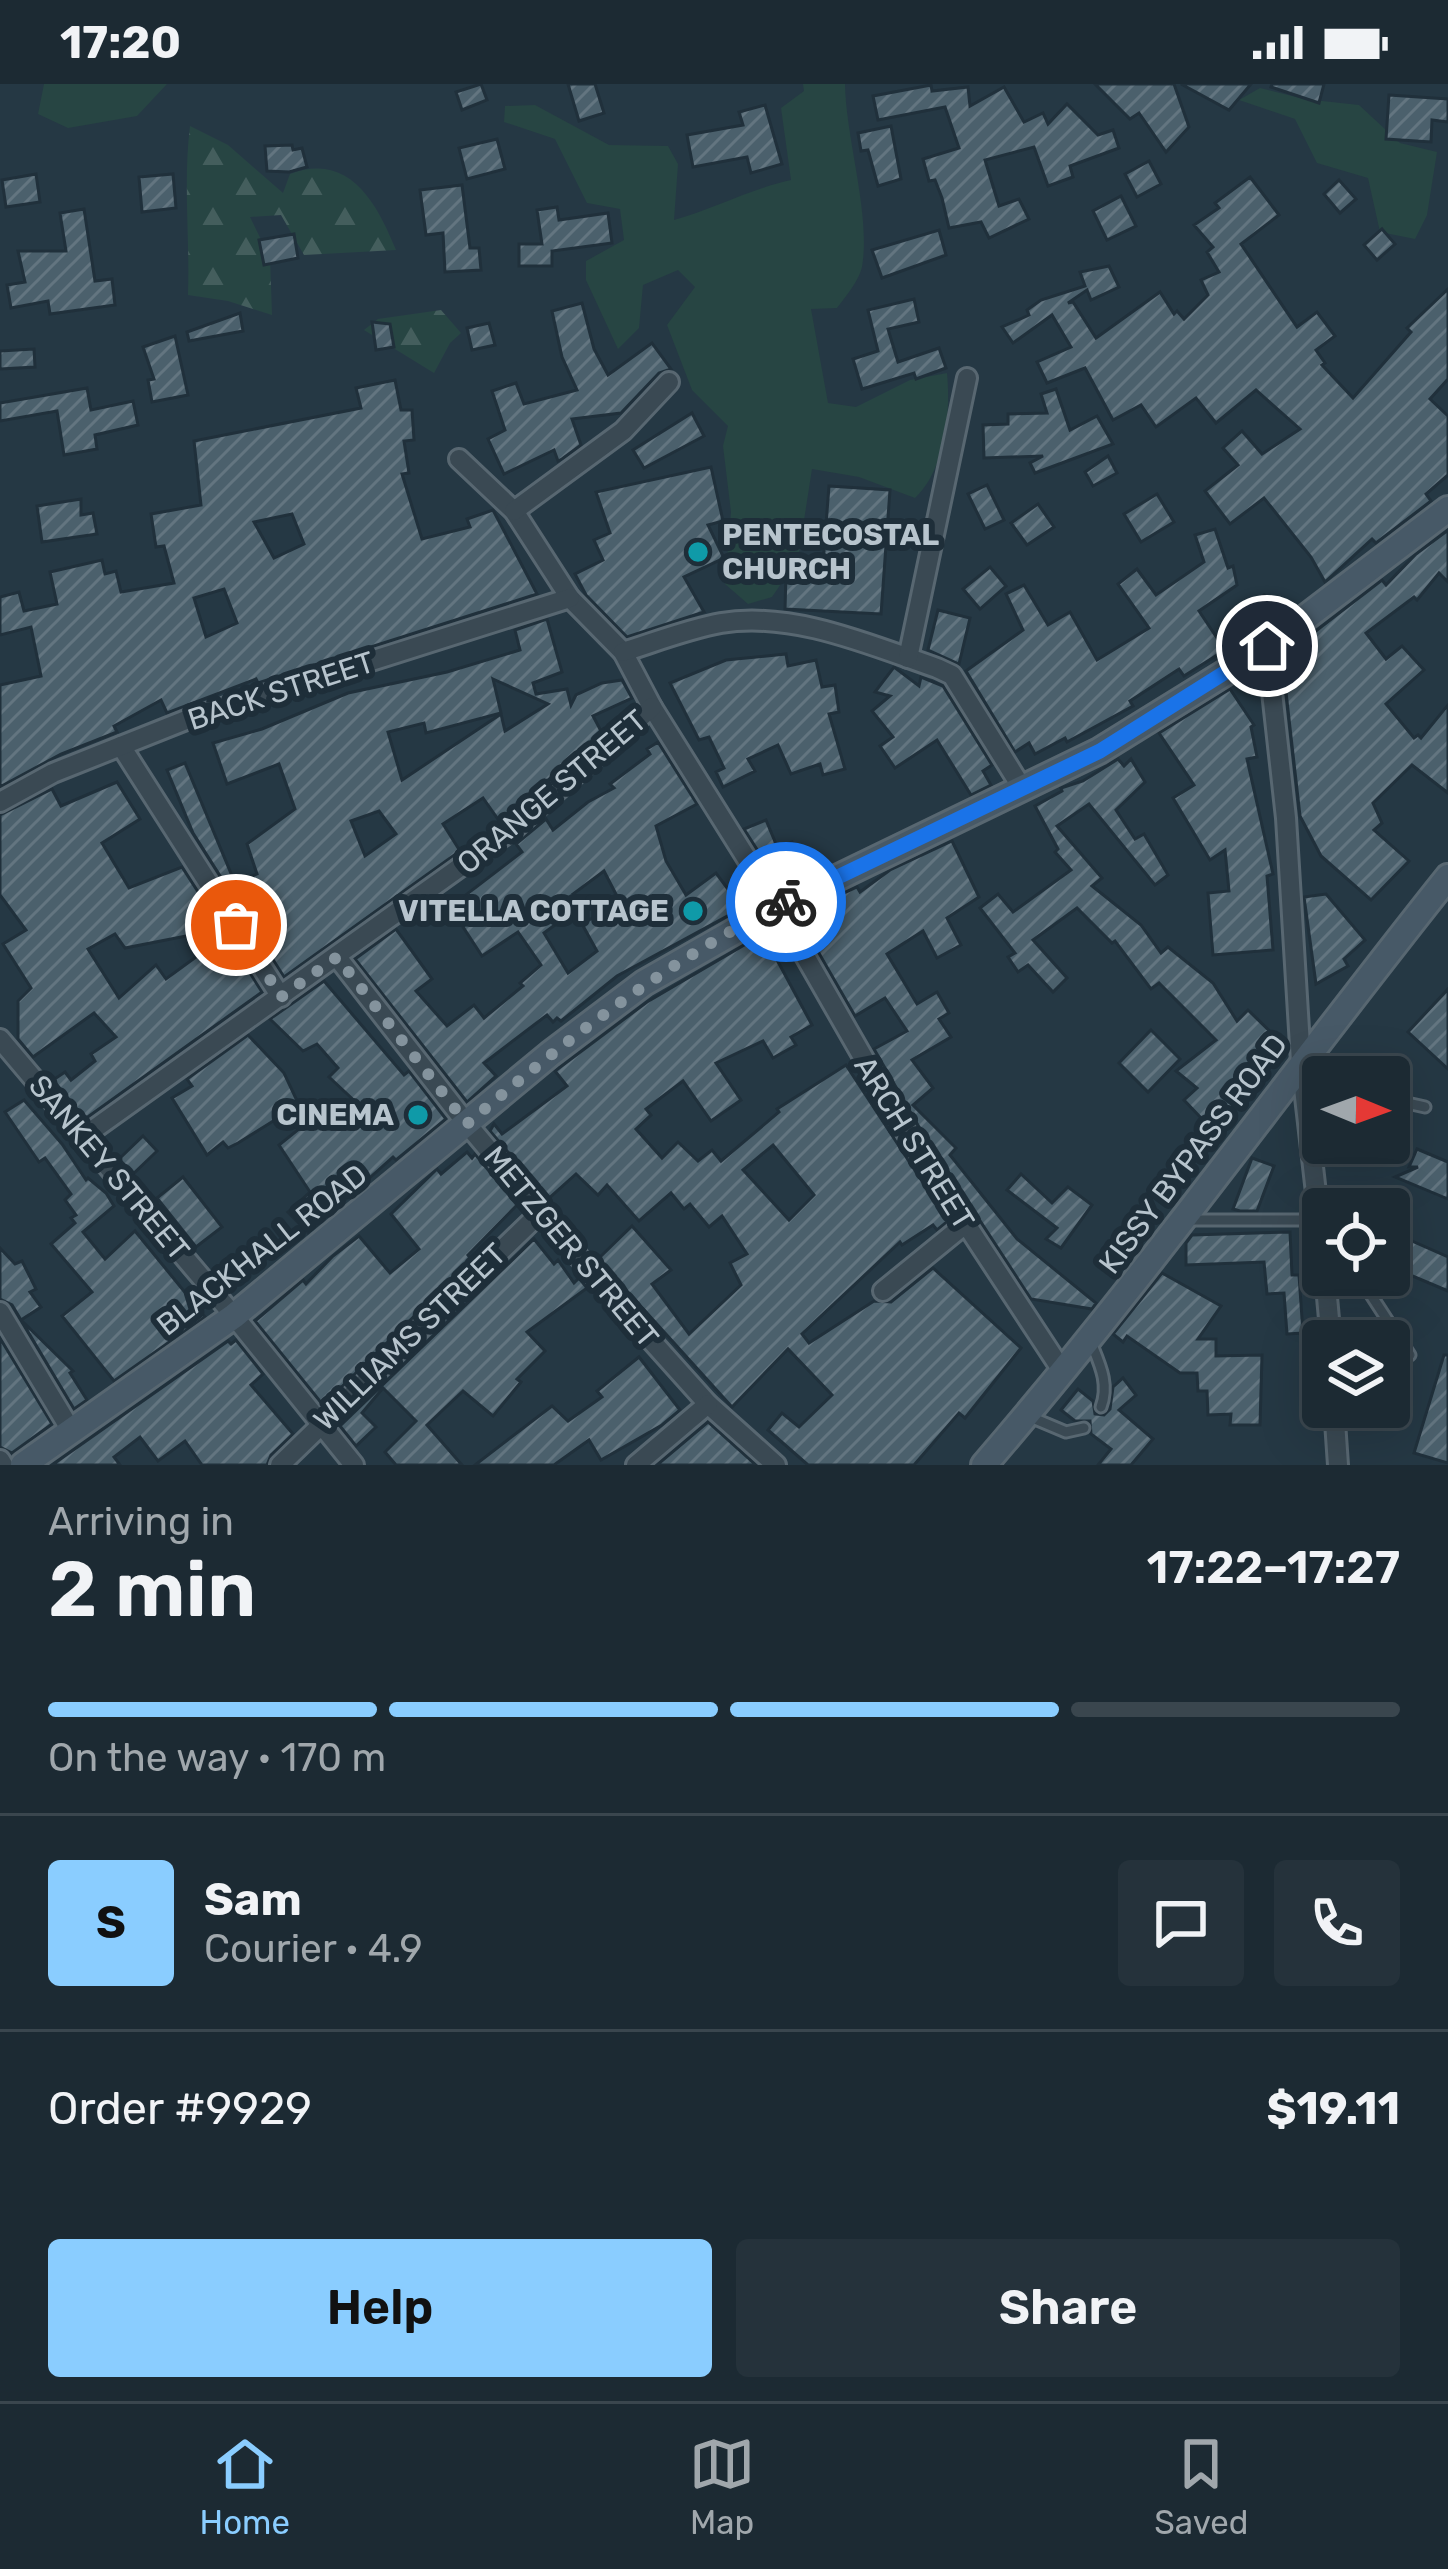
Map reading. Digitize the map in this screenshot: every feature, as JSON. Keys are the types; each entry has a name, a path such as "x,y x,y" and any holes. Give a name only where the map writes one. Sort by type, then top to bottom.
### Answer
{"street":[{"path":"908,658 967,378"},
{"path":"514,511 623,431 669,382"},
{"path":"459,459 514,511 570,598 623,652 652,707"},
{"name":"BLACKHALL ROAD","path":"23,1465 234,1316 631,992 777,907 1100,751 1267,646 1448,509"},
{"name":"BACK STREET","path":"0,802 53,773 294,683 570,598"},
{"path":"623,652 722,623 750,622 838,635 908,658 952,675 1022,788"},
{"path":"1267,646 1304,1056"},
{"name":"ORANGE STREET","path":"83,1136 516,827 652,707 777,907"},
{"path":"121,746 281,997"},
{"name":"KISSY BYPASS ROAD","path":"1306,1056 1448,877"},
{"name":"ARCH STREET","path":"777,907 964,1225 1063,1372"},
{"name":"METZGER STREET","path":"337,957 467,1124 614,1300 708,1404 776,1465"},
{"name":"SANKEY STREET","path":"0,1039 354,1465"},
{"name":"KISSY BYPASS ROAD","path":"984,1465 1090,1340 1302,1061"},
{"name":"WILLIAMS STREET","path":"280,1465 542,1210"},
{"path":"883,1291 964,1225"},
{"path":"0,1312 72,1432"},
{"path":"636,1465 708,1404"},
{"path":"1335,1428 1338,1465"}],"lane":[{"path":"1410,1104 1425,1107"},
{"path":"1180,1220 1302,1220"},
{"path":"1090,1340 1104,1376 1101,1407"},
{"path":"1028,1416 1066,1432 1084,1428"}],"green space":[{"path":"44,84 167,84 137,116 68,128 38,114"},
{"path":"803,84 845,84 863,224 862,267 855,283 837,308 811,309 828,403 856,407 910,380 947,373 947,423 933,472 915,498 859,477 812,469 798,559 772,597 748,604 725,584 731,512 723,446 728,426 692,390 667,325 695,287 678,270 643,285 639,328 618,349 586,280 586,261 624,240 620,209 587,203 555,139 504,122 505,106 535,105 609,145 668,146 678,164 674,220 791,180 781,108 804,91"},
{"path":"1260,88 1359,105 1400,143 1437,152 1427,215 1415,239 1380,232 1368,178 1317,163 1295,119 1239,100"},
{"path":"190,126 228,145 283,193 290,174 311,169 344,176 370,199 396,250 304,255 281,215 250,217 270,258 272,315 188,295"},
{"path":"441,310 461,333 434,373 364,330 378,319"}],"building":[{"path":"481,84 487,100 462,110 456,92"},
{"path":"568,84 595,84 604,113 579,121"},
{"path":"1095,84 1174,84 1189,127 1166,152 1139,113 1130,119"},
{"path":"1181,84 1251,84 1229,110"},
{"path":"1272,84 1324,84 1319,103"},
{"path":"931,85 932,91 968,87 970,106 1004,87 1024,122 1043,113 1048,124 1067,104 1098,135 1113,130 1119,148 1070,166 1073,177 1048,186 1034,147 985,160 999,206 1019,199 1029,219 989,238 981,222 949,228 942,198 935,180 929,181 923,159 959,148 945,107 878,120 873,96"},
{"path":"1389,95 1448,99 1448,122 1432,120 1431,142 1386,139"},
{"path":"765,105 782,164 751,173 747,157 693,167 687,135 743,125 739,112"},
{"path":"891,126 901,179 878,186 858,133"},
{"path":"497,139 505,169 467,179 459,148"},
{"path":"292,145 293,150 302,148 307,167 267,171 265,146"},
{"path":"1149,161 1161,184 1137,197 1125,174"},
{"path":"36,174 40,202 6,207 2,180"},
{"path":"173,174 176,208 142,212 139,177"},
{"path":"1250,177 1279,215 1241,244 1297,327 1317,312 1335,336 1316,350 1322,365 1353,398 1411,332 1407,328 1448,289 1448,379 1430,399 1448,416 1448,475 1426,494 1431,501 1376,543 1372,539 1325,582 1264,498 1230,524 1205,491 1238,465 1223,448 1242,431 1262,454 1300,429 1256,390 1216,423 1196,398 1156,427 1141,405 1113,420 1085,368 1047,383 1037,362 1071,347 1052,315 1013,343 1002,327 1029,315 1027,310 1041,300 1085,286 1080,272 1109,266 1119,287 1091,300 1087,290 1068,303 1073,302 1096,338 1160,292 1174,314 1177,311 1184,319 1208,295 1201,280 1219,272 1207,252 1213,247 1194,225"},
{"path":"1339,180 1356,199 1340,213 1324,194"},
{"path":"462,185 470,248 479,248 481,270 445,272 443,233 426,235 420,190"},
{"path":"1121,196 1136,226 1107,240 1093,211"},
{"path":"557,207 559,220 608,213 612,243 552,251 552,266 519,266 519,244 542,244 537,210"},
{"path":"84,209 95,281 112,279 115,305 50,314 48,301 11,308 7,285 25,282 18,251 66,251 60,213"},
{"path":"1382,229 1395,244 1377,260 1364,245"},
{"path":"939,230 946,255 882,278 872,250"},
{"path":"294,234 298,258 264,265 259,240"},
{"path":"914,299 919,322 888,329 898,362 939,348 946,368 862,389 853,359 878,351 868,310"},
{"path":"582,303 594,349 608,375 652,343 671,369 659,373 621,413 572,419 581,445 562,459 558,461 554,450 504,474 488,439 505,430 492,391 516,383 524,404 577,390 562,357 552,311"},
{"path":"240,313 243,331 189,341 187,332"},
{"path":"372,322 390,324 394,347 376,350"},
{"path":"489,323 495,345 472,350 467,328"},
{"path":"175,336 188,395 152,402 148,380 154,379 143,347"},
{"path":"34,349 35,367 0,369 0,351"},
{"path":"395,380 401,410 412,410 414,440 404,441 409,473 402,474 422,539 470,527 467,519 493,510 537,594 258,683 256,679 167,713 161,700 114,726 117,732 61,754 0,787 0,685 41,676 31,627 0,635 0,597 19,592 24,611 57,604 50,572 102,560 105,574 116,571 121,592 174,583 164,546 156,547 151,514 201,505 194,441 361,408 356,388","holes":["292,514 304,544 274,558 254,522","224,589 237,623 206,637 194,598"]},
{"path":"87,388 91,410 133,401 138,425 95,435 97,449 64,455 57,411 0,421 0,403"},
{"path":"1056,389 1070,430 1097,416 1113,444 1035,473 1030,463 1043,456 984,458 983,425 1008,424 1008,414 1047,413 1041,394"},
{"path":"692,413 704,436 644,468 633,450"},
{"path":"1108,456 1117,473 1093,486 1085,472"},
{"path":"711,467 723,521 708,525 724,558 684,577 704,612 627,637 586,595 575,574 603,560 594,540 610,533 596,492"},
{"path":"987,485 1004,520 985,529 968,494"},
{"path":"829,486 890,490 881,614 785,609 786,574 822,576"},
{"path":"1157,494 1174,522 1141,542 1124,514"},
{"path":"81,499 81,515 93,513 97,534 42,542 37,506"},
{"path":"1038,504 1054,527 1027,545 1011,523"},
{"path":"1215,529 1237,585 1199,611 1225,650 1184,676 1179,669 1130,701 1133,706 1067,742 1065,738 1035,754 1029,743 1015,752 966,671 1023,630 1006,594 1024,585 1048,625 1070,612 1097,660 1149,628 1118,584 1137,569 1156,595 1204,562 1195,535"},
{"path":"1448,530 1448,582 1439,573 1417,600 1414,597 1366,633 1386,659 1402,646 1424,670 1386,704 1414,738 1421,738 1448,705 1448,793 1412,765 1373,803 1382,823 1374,830 1409,861 1371,900 1321,856 1300,816 1282,657 1382,580 1386,585"},
{"path":"990,567 1006,586 980,609 963,589"},
{"path":"1264,595 1277,611 1256,627 1243,611"},
{"path":"938,610 970,618 959,664 928,650"},
{"path":"547,619 562,672 533,683 536,694 567,689 571,705 576,695 622,680 632,698 593,716 602,733 500,822 483,798 443,824 460,851 284,977 193,833 167,770 185,763 235,883 257,874 247,844 295,809 279,764 227,784 213,743 262,729 348,693 447,672 520,650 515,630","holes":["493,679 548,704 505,731 501,714 402,780 388,732 424,723 426,733 501,713","379,811 396,834 365,856 351,821"]},
{"path":"786,654 788,666 816,660 822,687 835,685 839,712 829,714 845,769 823,775 820,764 791,774 778,745 748,759 755,771 723,787 716,772 724,768 709,737 699,740 670,683 726,660"},
{"path":"894,667 919,686 921,677 943,686 992,765 983,771 991,785 971,795 937,740 895,768 880,746 893,737 872,711 890,696 875,692"},
{"path":"1230,689 1254,725 1257,757 1247,759 1273,874 1267,876 1273,950 1213,955 1208,893 1229,891 1225,850 1210,860 1173,798 1194,785 1159,733"},
{"path":"658,742 697,804 656,826 666,861 686,895 716,873 742,908 617,976 561,1021 553,1022 547,1015 484,1063 496,1076 467,1102 355,959 396,929 432,979 416,991 447,1026 474,1005 484,1018 541,965 518,932 482,956 450,907 522,852 516,844 546,819 553,830 614,788 610,784 650,754 647,749","holes":["604,871 620,902 582,924 597,951 568,973 544,933 581,906 573,894"]},
{"path":"1118,759 1124,766 1131,759 1145,782 1116,810 1135,839 1144,834 1168,875 1155,885 1089,804 1057,826 1102,878 1092,886 1141,925 1161,953 1168,947 1213,983 1237,1021 1248,1010 1285,1046 1257,1075 1253,1072 1227,1112 1218,1106 1203,1120 1184,1100 1197,1088 1176,1071 1216,1040 1159,983 1151,989 1115,941 1077,908 1033,940 1067,978 1053,992 1028,965 1018,972 1008,957 1015,953 980,908 998,894 1013,912 1071,870 1055,852 1058,849 1035,806"},
{"path":"117,782 140,819 102,843 129,888 182,867 222,929 125,948 115,934 88,949 119,998 156,965 166,979 226,935 262,992 85,1119 53,1080 65,1072 71,1080 95,1061 91,1054 116,1037 94,1013 33,1057 18,1039 18,1001 31,988 3,944 26,930 0,895 0,815 52,789 61,806"},
{"path":"766,820 778,849 792,842 805,867 777,881 744,829"},
{"path":"952,841 979,897 947,918 961,945 937,958 923,931 887,954 917,1004 937,992 949,1013 939,1019 951,1037 912,1060 933,1088 913,1105 956,1148 950,1155 1017,1239 1096,1303 1092,1309 1031,1299 874,1049 907,1031 885,998 855,1016 797,915 857,887 860,892 890,870"},
{"path":"1326,894 1365,940 1344,959 1348,966 1316,984 1304,897"},
{"path":"763,934 812,1025 791,1037 796,1045 773,1058 763,1041 716,1063 741,1100 711,1121 683,1081 646,1109 651,1115 636,1129 662,1158 678,1142 698,1161 712,1150 721,1161 777,1109 846,1065 948,1221 937,1230 933,1225 900,1242 802,1334 809,1343 874,1301 891,1302 933,1268 1021,1348 965,1418 959,1413 914,1465 808,1465 768,1430 782,1413 799,1427 832,1395 788,1349 732,1407 598,1259 632,1226 671,1270 652,1284 689,1334 741,1285 730,1263 747,1254 722,1216 709,1227 690,1204 684,1209 671,1193 639,1221 607,1185 598,1195 576,1174 548,1199 490,1131 494,1124 502,1134 567,1086 555,1071 647,1002","holes":["773,1145 814,1195 789,1220 743,1170"]},
{"path":"324,981 404,1075 409,1071 446,1119 396,1160 393,1157 308,1233 288,1212 310,1192 279,1145 320,1112 332,1125 361,1107 329,1077 338,1068 317,1044 303,1051 270,1019"},
{"path":"1448,989 1448,1069 1408,1032"},
{"path":"1151,1030 1180,1059 1148,1092 1119,1063"},
{"path":"248,1035 284,1073 299,1105 238,1143 228,1148 223,1142 207,1155 172,1098 192,1086 187,1079"},
{"path":"24,1100 86,1180 106,1193 114,1206 83,1232 105,1259 135,1231 205,1317 114,1381 62,1316 92,1292 51,1244 75,1223 71,1218 76,1215 65,1200 71,1194 45,1158 39,1162 5,1112"},
{"path":"143,1136 157,1151 133,1174 119,1159"},
{"path":"1417,1149 1448,1162 1448,1199 1395,1177 1418,1167 1409,1167"},
{"path":"467,1152 472,1158 475,1154 517,1205 468,1255 472,1260 323,1405 255,1321 303,1280 306,1284 359,1236 390,1273 419,1249 391,1214 437,1169 441,1174"},
{"path":"1252,1158 1274,1166 1257,1211 1233,1209"},
{"path":"1021,1174 1052,1203 1068,1187 1092,1205 1061,1248 1046,1239 1057,1228 1007,1190"},
{"path":"183,1177 222,1227 196,1247 157,1198"},
{"path":"1290,1232 1292,1275 1299,1275 1302,1333 1287,1334 1284,1293 1267,1294 1264,1262 1186,1265 1186,1243 1192,1235"},
{"path":"534,1239 554,1264 558,1260 574,1283 579,1278 587,1288 527,1332 545,1351 517,1379 521,1382 493,1416 463,1391 427,1425 462,1465 396,1465 385,1452 416,1421 383,1388 362,1413 376,1427 356,1446 340,1426"},
{"path":"1410,1240 1448,1257 1448,1291 1410,1275"},
{"path":"0,1248 15,1264 22,1261 36,1289 30,1292 41,1307 21,1320 73,1371 87,1400 74,1409 12,1305 0,1299"},
{"path":"1162,1273 1221,1306 1198,1339 1216,1339 1216,1356 1262,1355 1260,1425 1230,1425 1231,1414 1208,1415 1207,1391 1198,1391 1197,1373 1180,1373 1127,1336 1123,1342 1113,1334"},
{"path":"0,1338 52,1424 12,1453 0,1447"},
{"path":"236,1340 263,1374 251,1385 293,1434 267,1465 202,1465 185,1441 158,1461 140,1437 114,1457 120,1465 52,1465 228,1341"},
{"path":"1444,1355 1448,1355 1448,1463 1414,1453"},
{"path":"639,1357 680,1410 662,1425 601,1460 589,1440 554,1465 475,1465 552,1406 568,1421 602,1397 597,1391"},
{"path":"1123,1378 1136,1395 1119,1410 1153,1439 1131,1465 1098,1465 1111,1449 1091,1434 1090,1421 1075,1421 1061,1410 1078,1389 1093,1401 1095,1414 1104,1415 1110,1409 1113,1387"},
{"path":"708,1422 756,1465 657,1465"}],"way so far":[{"path":"236,925 281,997 337,957 467,1124 624,997 786,902"}],"place":[{"name":"PENTECOSTAL CHURCH","path":"698,552"},
{"name":"VITELLA COTTAGE","path":"693,911"},
{"name":"CINEMA","path":"418,1115"}],"route":[{"path":"786,902 1100,751 1267,646"}]}
